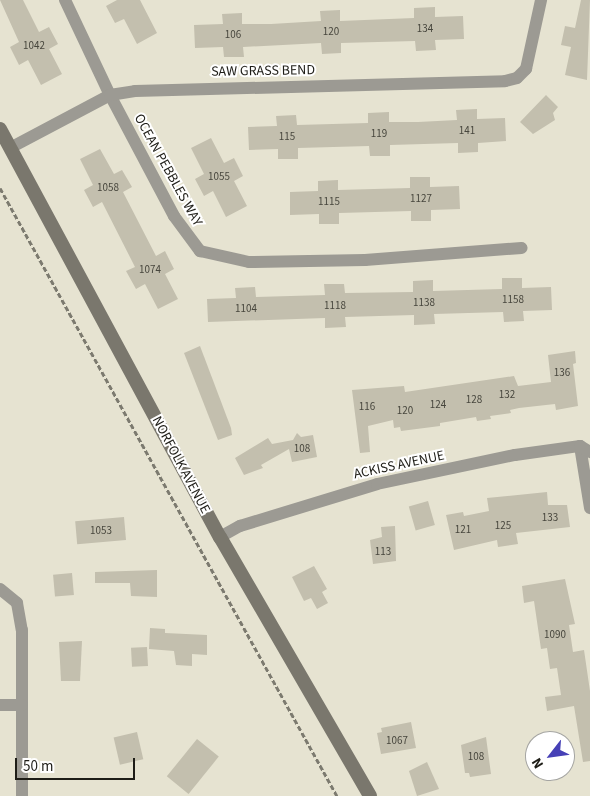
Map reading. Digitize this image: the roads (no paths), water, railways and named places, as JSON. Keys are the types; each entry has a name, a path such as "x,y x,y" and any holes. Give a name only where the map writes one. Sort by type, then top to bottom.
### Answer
{"main road":[{"name":"NORFOLK AVENUE","path":"0,129 220,537 370,796"}],"street":[{"name":"OCEAN PEBBLES WAY","path":"64,0 110,95 174,216 200,251 249,262 311,261 522,248"},
{"name":"SAW GRASS BEND","path":"10,148 110,95 184,88 505,82 517,78 526,69 541,0"},
{"name":"ACKISS AVENUE","path":"220,537 249,523 377,484 515,455 585,449"},
{"path":"585,449 590,508"},
{"path":"0,589 17,603 22,630 22,796"},
{"path":"0,705 22,705"}]}
